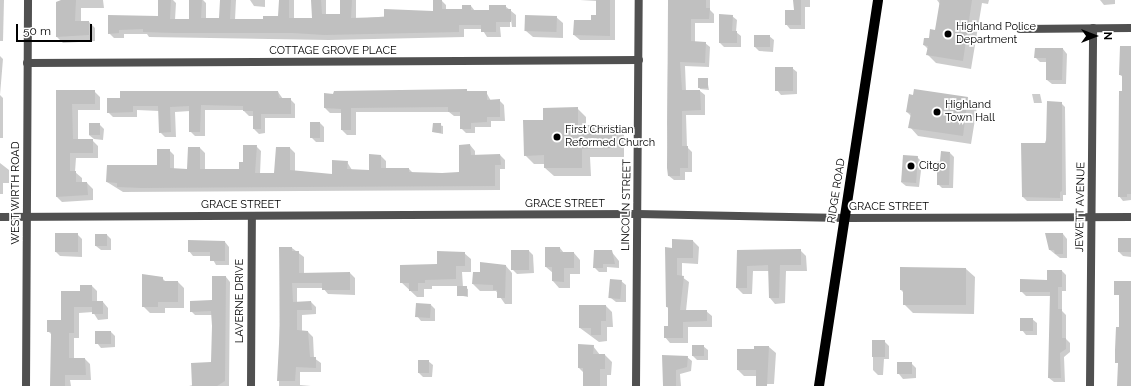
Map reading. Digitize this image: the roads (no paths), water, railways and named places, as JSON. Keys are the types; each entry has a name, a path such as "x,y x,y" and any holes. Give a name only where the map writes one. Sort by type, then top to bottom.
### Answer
{"main road":[{"name":"RIDGE ROAD","path":"819,386 878,0"}],"street":[{"name":"WEST WIRTH ROAD","path":"26,386 28,0"},
{"name":"LINCOLN STREET","path":"636,386 639,0"},
{"name":"JEWETT AVENUE","path":"1090,386 1093,28"},
{"path":"1020,29 1131,28"},
{"name":"COTTAGE GROVE PLACE","path":"27,63 639,60"},
{"name":"GRACE STREET","path":"0,217 638,214 845,218 1131,217"},
{"name":"LAVERNE DRIVE","path":"251,386 252,216"}],"place":[{"name":"Highland Police Department","path":"948,34"},
{"name":"Highland Town Hall","path":"937,112"},
{"name":"First Christian Reformed Church","path":"557,137"},
{"name":"Citgo","path":"911,166"}]}
